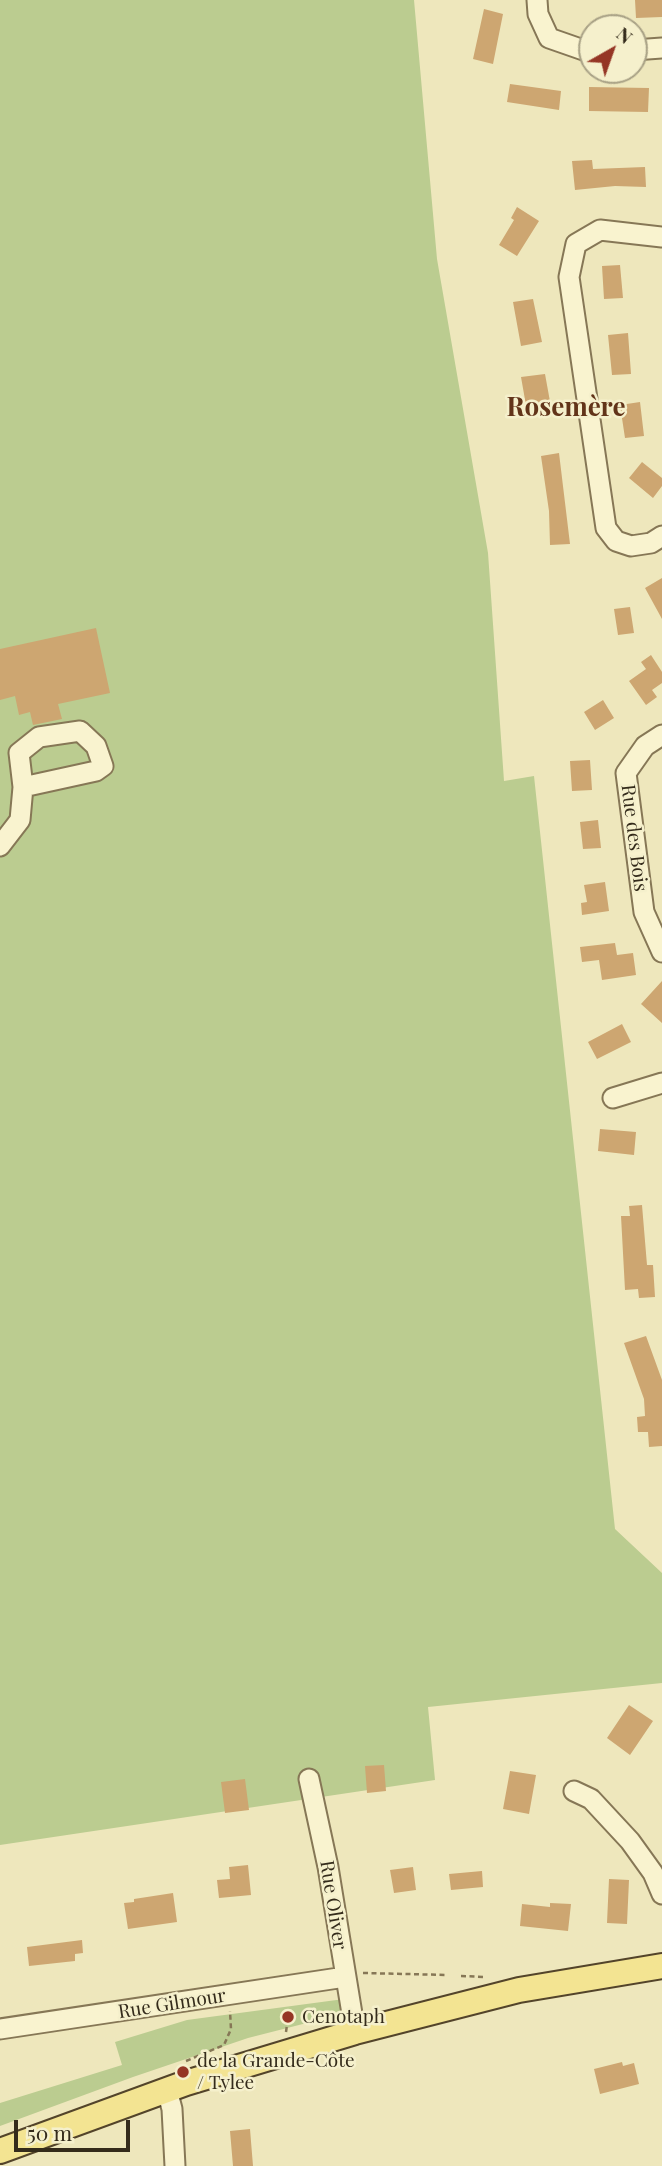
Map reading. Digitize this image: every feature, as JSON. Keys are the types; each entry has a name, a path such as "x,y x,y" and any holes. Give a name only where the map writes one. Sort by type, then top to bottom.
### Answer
{"main road":[{"path":"0,2151 167,2090 355,2032 519,1990 662,1966"}],"street":[{"path":"537,0 538,14 550,38 578,48"},
{"path":"662,237 600,230 576,244 569,277 606,528 616,541 631,546 651,543 662,536"},
{"name":"Rue des Bois","path":"662,735 645,746 626,773 644,912 662,952"},
{"path":"0,846 20,820 23,787"},
{"path":"613,1098 662,1083"},
{"name":"Rue Oliver","path":"309,1779 352,1975 355,2032"},
{"path":"574,1791 591,1799 630,1841 653,1872 662,1894"},
{"name":"Rue Gilmour","path":"0,2029 352,1975"},
{"path":"167,2090 172,2109 175,2166"}],"path":[{"path":"352,1975 447,1975"},
{"path":"461,1976 490,1977"},
{"path":"183,2065 187,2059 217,2050 223,2045 231,2029 228,2003"},
{"path":"284,2039 288,2018"}],"green space":[{"path":"0,0 414,0 437,259 488,553 504,781 534,776 615,1529 662,1573 662,1683 428,1707 435,1780 0,1845"},
{"path":"344,1999 342,2014 248,2038 0,2126 0,2103 122,2065 115,2042 187,2020"}],"building":[{"path":"635,0 662,0 662,17 648,18 648,14 636,14"},
{"path":"484,9 503,14 493,64 473,59"},
{"path":"510,84 561,91 559,110 507,102"},
{"path":"589,87 649,88 648,112 589,111"},
{"path":"592,160 593,169 645,167 646,187 615,186 575,190 572,161"},
{"path":"517,207 539,221 517,256 499,245 514,220 511,218"},
{"path":"620,265 623,298 604,299 602,266"},
{"path":"533,299 542,342 521,346 513,302"},
{"path":"628,333 631,374 612,375 608,335"},
{"path":"545,374 551,407 527,411 521,377"},
{"path":"640,402 644,436 625,438 620,405"},
{"path":"559,453 570,544 550,545 549,511 541,456"},
{"path":"642,462 662,478 662,486 653,498 629,478"},
{"path":"662,578 662,619 645,588"},
{"path":"630,607 634,633 618,635 614,609"},
{"path":"96,628 110,693 58,704 62,719 33,725 30,712 19,715 15,696 0,700 0,649"},
{"path":"651,655 662,672 662,683 652,690 657,697 646,705 629,681 646,669 641,662"},
{"path":"603,700 614,718 595,730 584,712"},
{"path":"590,760 592,790 572,791 570,761"},
{"path":"598,820 601,848 583,849 580,822"},
{"path":"605,882 609,911 582,915 581,903 587,902 584,885"},
{"path":"615,943 617,955 633,953 636,975 602,980 599,960 582,962 580,947"},
{"path":"662,981 662,1023 641,1004"},
{"path":"622,1024 631,1042 597,1059 588,1042"},
{"path":"600,1129 636,1132 634,1155 598,1151"},
{"path":"642,1205 647,1265 653,1265 655,1297 639,1298 638,1289 625,1290 621,1216 630,1216 629,1206"},
{"path":"646,1336 662,1380 662,1446 649,1447 648,1432 638,1432 637,1417 645,1416 644,1399 624,1343"},
{"path":"629,1705 653,1721 630,1755 607,1738"},
{"path":"384,1765 386,1791 367,1793 365,1766"},
{"path":"510,1771 536,1775 529,1814 503,1809"},
{"path":"245,1779 249,1810 225,1813 221,1782"},
{"path":"248,1865 251,1895 219,1898 217,1880 230,1879 229,1867"},
{"path":"413,1867 416,1890 394,1893 390,1870"},
{"path":"482,1871 483,1887 451,1890 449,1874"},
{"path":"609,1879 629,1880 627,1924 607,1923"},
{"path":"173,1893 177,1922 128,1929 124,1903"},
{"path":"550,1903 571,1904 568,1931 520,1926 522,1904 550,1907"},
{"path":"82,1940 83,1953 75,1954 75,1961 29,1966 27,1947"},
{"path":"622,2062 623,2066 634,2063 639,2084 600,2094 594,2069"},
{"path":"250,2129 253,2166 233,2166 230,2131"}],"place":[{"name":"Cenotaph","path":"288,2017"},
{"name":"de la Grande-Côte / Tylee","path":"183,2072"}],"district":[{"name":"Rosemère","path":"566,408"}]}
